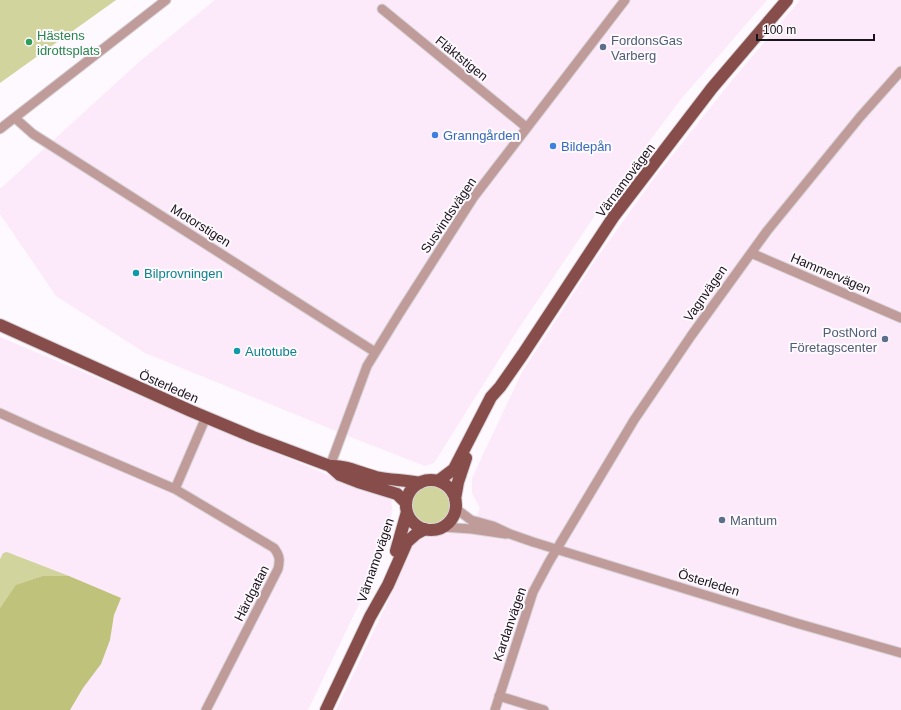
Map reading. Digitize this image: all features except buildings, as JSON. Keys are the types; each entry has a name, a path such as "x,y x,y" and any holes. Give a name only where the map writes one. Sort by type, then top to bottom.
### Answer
{"main road":[{"name":"Värnamovägen","path":"407,508 414,523 425,529 431,530 441,527 451,519 458,482 471,444 500,387 614,216 712,88 787,0"},
{"name":"Österleden","path":"0,325 206,417 253,437 330,466 340,475 397,494 407,508"},
{"name":"Värnamovägen","path":"438,482 454,469 490,397 500,387"},
{"name":"Österleden","path":"330,466 341,465 355,471 378,477 420,483"},
{"path":"420,483 432,480 449,488 455,503"},
{"name":"Värnamovägen","path":"326,710 370,617 397,550 410,491 420,483"},
{"name":"Värnamovägen","path":"370,617 388,585 407,542 416,534 425,529"}],"street":[{"path":"0,129 166,0"},
{"name":"Susvindsvägen","path":"330,466 367,366 375,352 473,198 625,0"},
{"name":"Fläktstigen","path":"382,9 526,127"},
{"name":"Vagnvägen","path":"557,549 634,420 695,330 786,207 860,117 901,72"},
{"name":"Motorstigen","path":"15,118 33,134 375,352"},
{"name":"Hammervägen","path":"751,253 901,318"},
{"name":"Härdgatan","path":"0,412 49,435 175,489 274,548 280,560 278,569 206,710"},
{"path":"175,489 206,417"},
{"name":"Österleden","path":"455,503 471,520 494,526 510,534 796,623 901,653"},
{"name":"Österleden","path":"441,527 510,534"},
{"name":"Kardanvägen","path":"495,710 533,592 557,549"},
{"path":"499,696 544,710"}],"shaded area":[{"path":"215,0 767,0 681,99 606,199 515,334 434,463 425,466 145,353 56,296 0,214 0,189 139,62"},
{"path":"800,0 901,0 901,710 336,710 394,589 411,544 422,535 445,532 470,533 480,508 472,493 472,478 522,372 596,259 652,181 729,84"},
{"path":"0,337 345,482 391,496 392,509 387,546 308,710 70,710 110,640 114,615 120,598 16,555 3,553 0,559"}],"green space":[{"name":"Hästens idrottsplats","path":"0,0 116,0 0,83"},
{"path":"430,485 441,488 447,494 450,505 447,516 441,522 430,525 419,522 413,516 410,505 413,494 419,488"},
{"path":"7,552 69,576 42,576 17,585 0,608 0,559 3,553"},
{"path":"42,576 69,576 121,598 114,615 110,640 101,664 83,688 70,710 0,710 0,608 16,585"}],"place":[{"name":"Hästens idrottsplats","path":"29,42"},
{"name":"FordonsGas Varberg","path":"603,47"},
{"name":"Granngården","path":"435,135"},
{"name":"Bildepån","path":"553,146"},
{"name":"Bilprovningen","path":"136,273"},
{"name":"PostNord Företagscenter","path":"885,339"},
{"name":"Autotube","path":"237,351"},
{"name":"Mantum","path":"722,520"}]}
